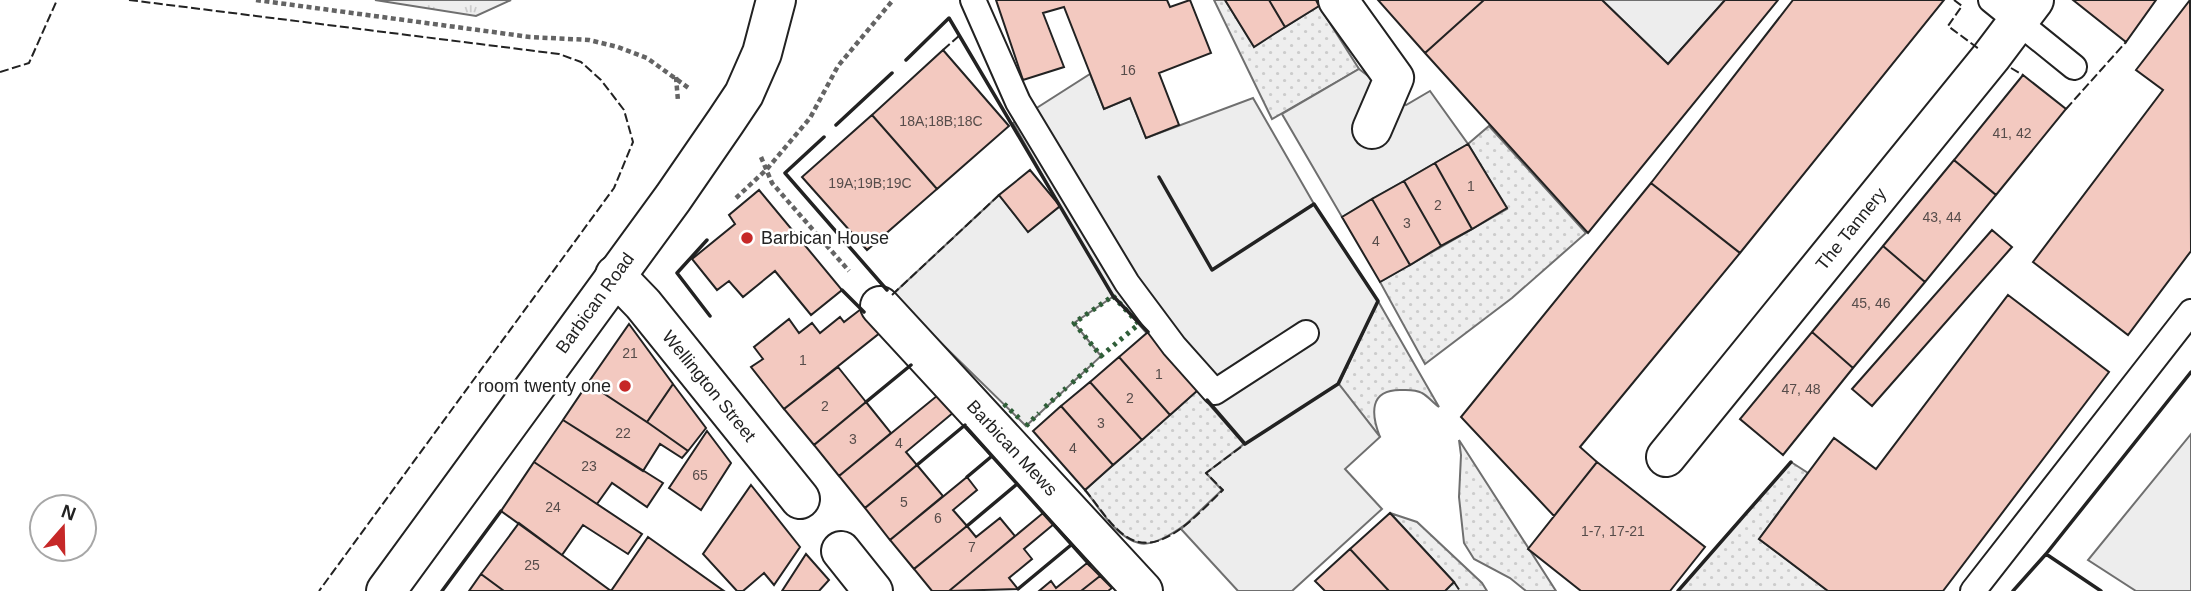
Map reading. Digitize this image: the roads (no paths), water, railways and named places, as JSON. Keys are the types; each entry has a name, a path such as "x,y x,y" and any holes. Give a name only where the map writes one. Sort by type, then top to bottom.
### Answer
{"street":[{"name":"Barbican Road","path":"386,591 697,164 744,94 762,53 776,0"},
{"path":"1338,0 1394,78 1372,129"},
{"name":"The Tannery","path":"1667,457 2014,7"},
{"name":"Wellington Street","path":"615,275 643,304 800,499"},
{"name":"Barbican Mews","path":"880,306 1143,591"},
{"path":"841,551 873,591"}],"lane":[{"path":"973,0 1018,103 1127,283 1174,346 1215,392 1306,333"},
{"path":"2014,7 2074,67"},
{"path":"1973,591 2191,312"}],"place":[{"name":"Barbican House","path":"747,238"},
{"name":"room twenty one","path":"625,386"}]}
